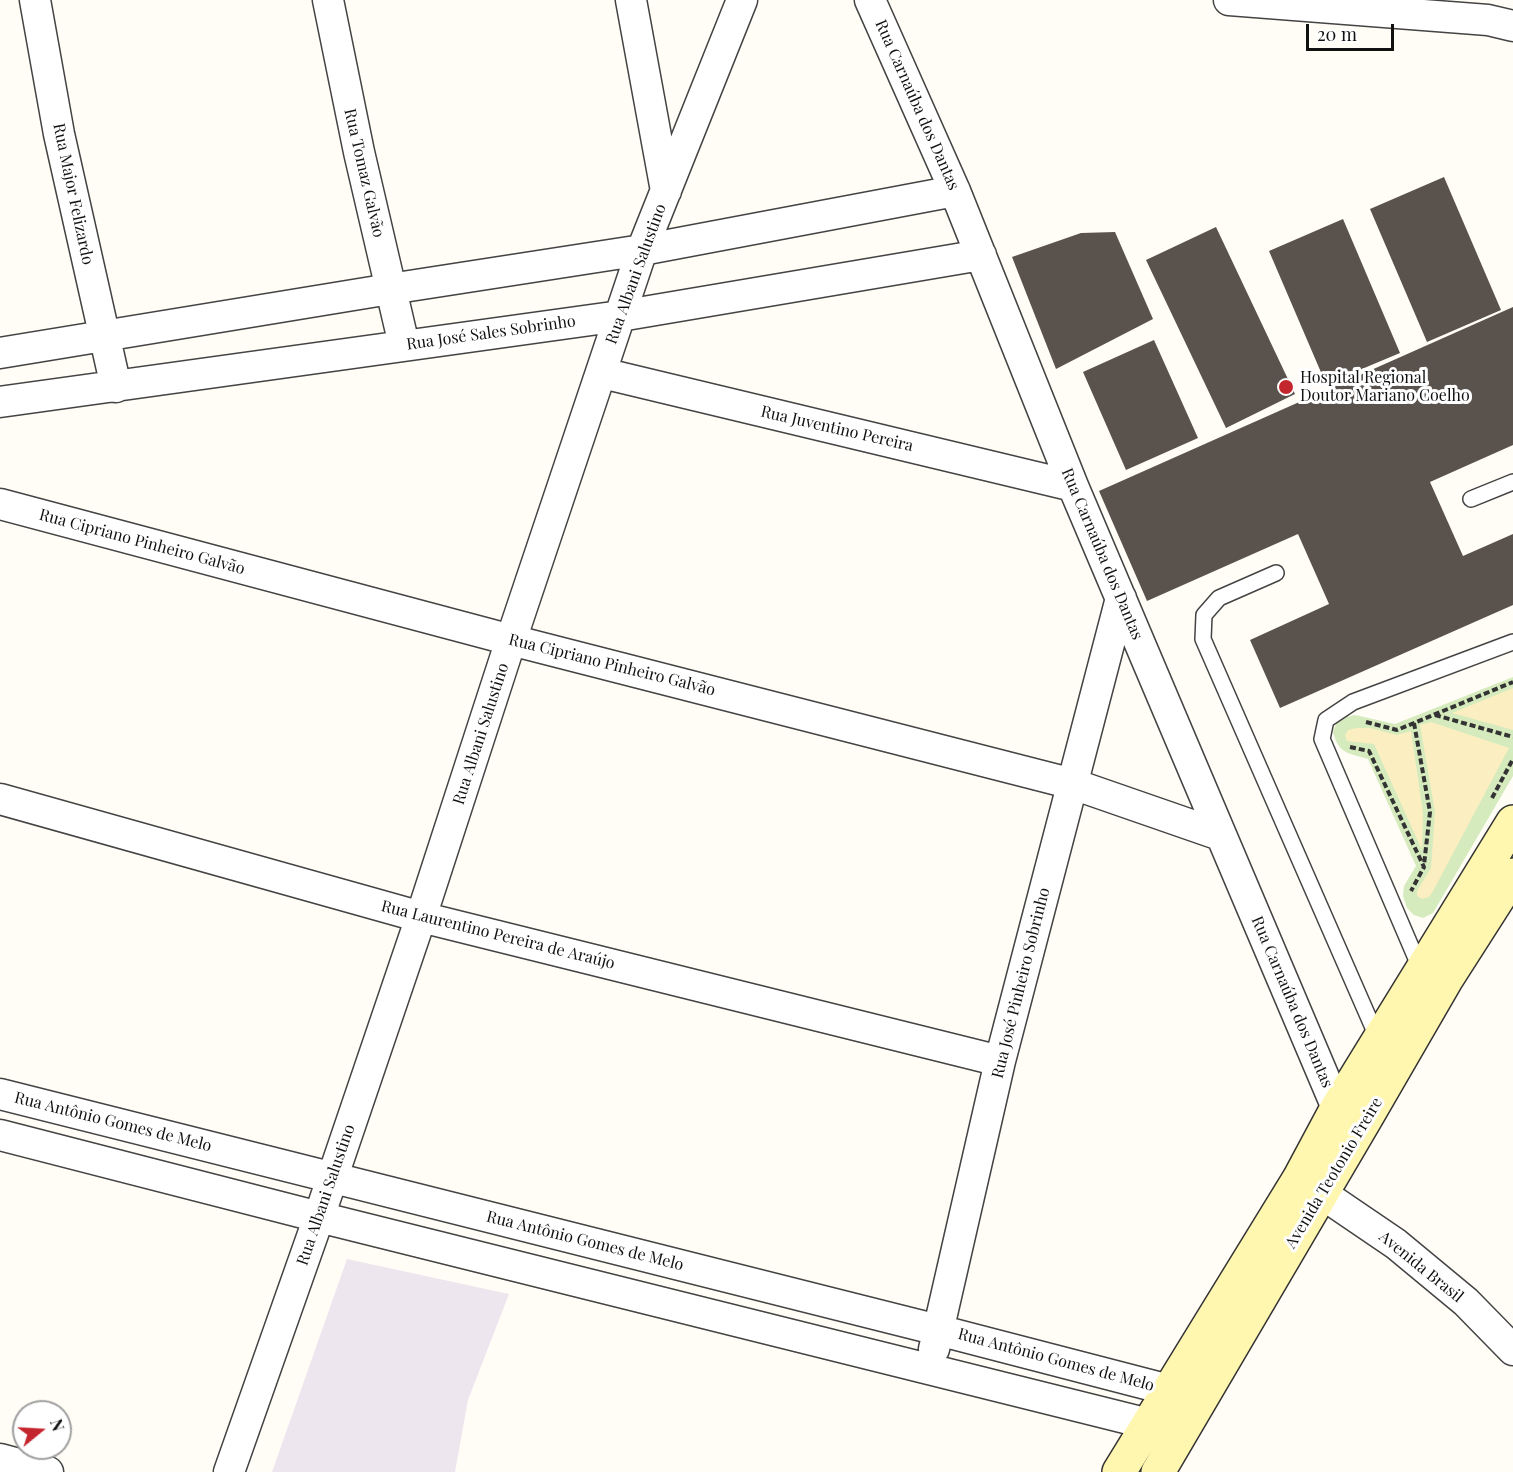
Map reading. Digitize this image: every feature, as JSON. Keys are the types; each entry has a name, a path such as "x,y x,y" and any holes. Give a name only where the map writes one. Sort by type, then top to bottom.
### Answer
{"main road":[{"name":"Avenida Teotonio Freire","path":"1119,1472 1299,1179 1337,1108 1421,970 1502,811"},
{"name":"Avenida Teotonio Freire","path":"1158,1472 1447,978 1513,875"}],"street":[{"name":"Rua Major Felizardo","path":"35,0 59,134 116,387"},
{"name":"Rua Tomaz Galvão","path":"328,0 358,152 404,345"},
{"path":"631,0 666,191"},
{"name":"Rua Albani Salustino","path":"228,1472 319,1217 421,917 642,250 742,0"},
{"name":"Rua Carnaúba dos Dantas","path":"870,0 955,191 1073,486 1337,1108"},
{"path":"1229,0 1488,21 1513,26"},
{"path":"0,353 642,250 955,191"},
{"name":"Rua José Sales Sobrinho","path":"0,402 620,316 981,255"},
{"name":"Rua Juventino Pereira","path":"602,373 1073,486"},
{"name":"Rua Cipriano Pinheiro Galvão","path":"0,504 512,640 1073,784 1220,835"},
{"name":"Rua José Pinheiro Sobrinho","path":"930,1370 1000,1060 1121,598"},
{"name":"Rua Laurentino Pereira de Araújo","path":"0,799 421,917 1000,1060"},
{"name":"Rua Antônio Gomes de Melo","path":"0,1094 1169,1390"},
{"path":"143,1172 152,1132"},
{"path":"0,1135 1149,1424"},
{"name":"Avenida Brasil","path":"1321,1193 1405,1251 1466,1302 1513,1350"},
{"path":"550,1274 561,1235"},
{"path":"702,1313 711,1273"},
{"path":"0,1459 48,1472"}],"lane":[{"path":"1471,499 1513,482"},
{"path":"1276,573 1219,598 1204,615 1203,639 1379,1042"},
{"path":"1421,970 1322,739 1326,720 1353,702 1513,642"}],"path":[{"path":"1364,721 1397,730 1513,682"},
{"path":"1434,715 1513,738"},
{"path":"1413,723 1430,812 1424,867 1410,892 1413,901"},
{"path":"1345,746 1369,751 1424,867"},
{"path":"1502,811 1513,759"}],"shaded area":[{"path":"347,1259 509,1294 468,1400 455,1472 272,1472"}],"green space":[{"path":"1513,677 1513,776 1433,913 1423,918 1414,915 1407,908 1403,896 1404,886 1416,866 1368,759 1341,749 1333,732 1336,724 1342,718 1355,715 1395,724"}],"sand":[{"path":"1513,688 1513,730 1452,713"},
{"path":"1431,722 1509,748 1432,893 1429,897 1422,899 1417,896 1417,891 1431,868 1435,812 1420,725"},
{"path":"1370,728 1397,735 1411,731 1423,813 1422,850 1374,744 1347,741 1345,735 1348,730"}],"building":[{"path":"1444,177 1501,310 1427,342 1370,209"},
{"path":"1343,219 1400,353 1326,384 1269,251"},
{"path":"1216,227 1295,394 1226,428 1146,260"},
{"path":"1115,232 1153,319 1056,369 1012,257 1081,233"},
{"path":"1513,307 1513,445 1430,482 1463,556 1513,534 1513,605 1280,708 1250,640 1329,604 1298,534 1147,601 1099,491"},
{"path":"1154,340 1198,438 1126,470 1083,372"}],"place":[{"name":"Hospital Regional Doutor Mariano Coelho","path":"1286,387"}]}
